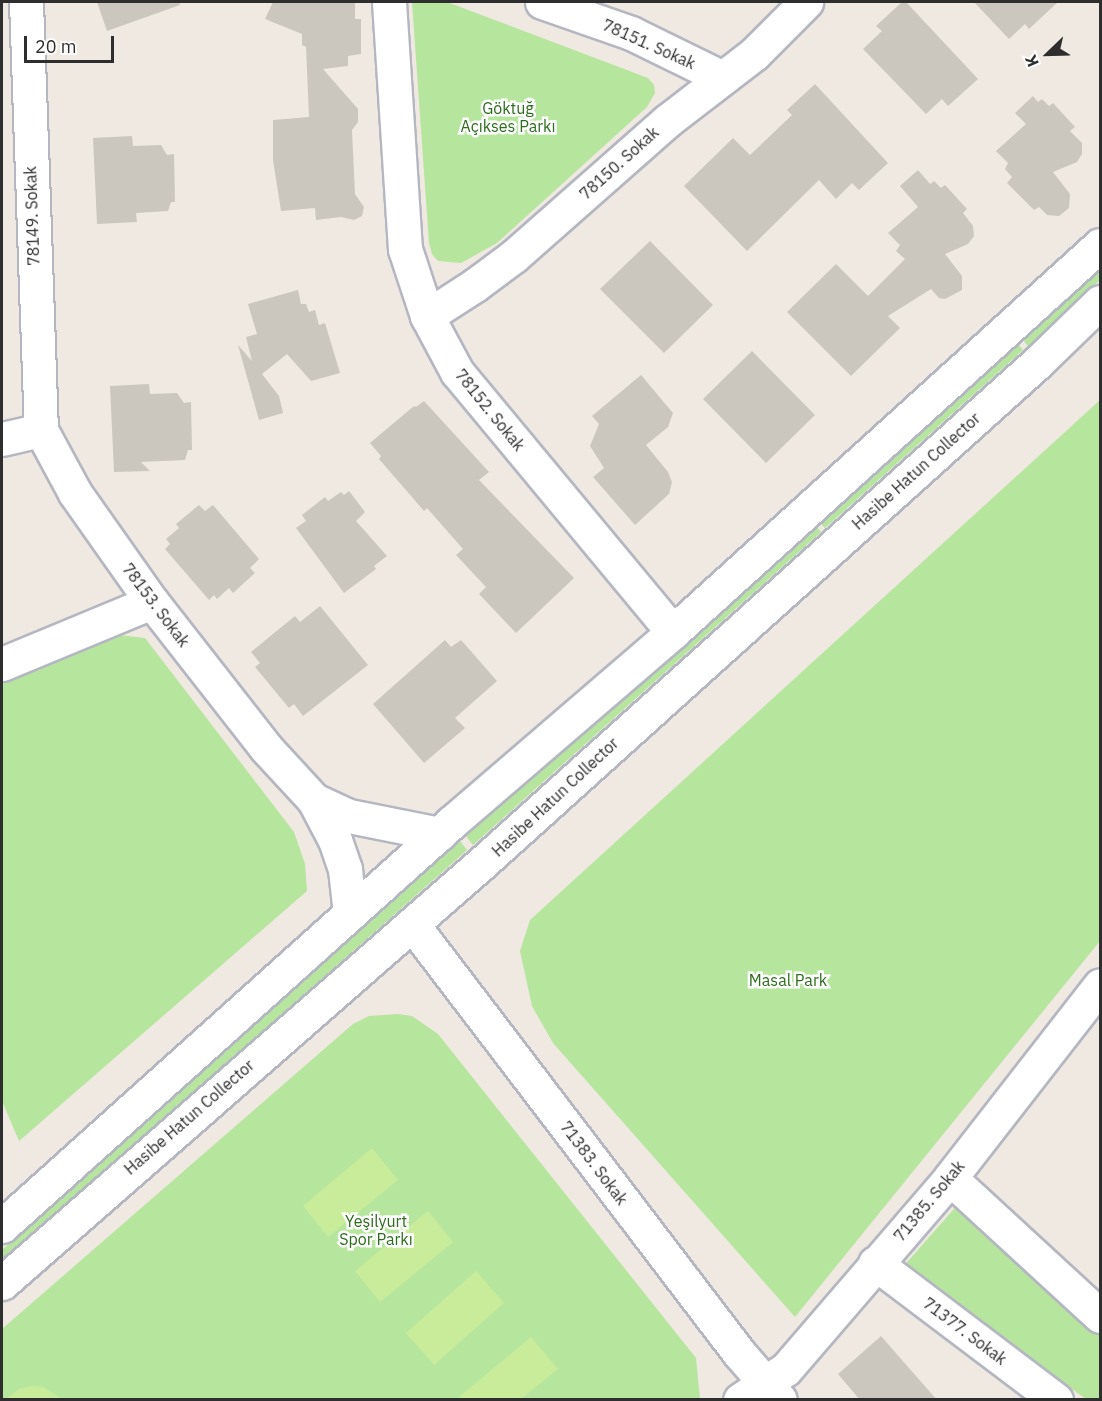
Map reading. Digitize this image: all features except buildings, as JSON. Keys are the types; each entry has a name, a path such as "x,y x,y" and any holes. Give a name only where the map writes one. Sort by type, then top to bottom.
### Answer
{"street":[{"name":"78149. Sokak","path":"26,2 15,145 41,430"},
{"name":"78152. Sokak","path":"389,2 405,249 427,316 457,372 673,632"},
{"name":"78151. Sokak","path":"542,2 631,33 721,77"},
{"name":"78150. Sokak","path":"427,316 514,256 667,121 721,77 754,54 806,2"},
{"path":"2,1226 439,834 673,632 1101,244"},
{"name":"Hasibe Hatun Collector","path":"2,1283 412,924 1029,370 1101,302"},
{"path":"2,439 41,430"},
{"name":"78153. Sokak","path":"41,430 75,493 152,602 266,748 314,801 335,840 345,869 350,914"},
{"path":"2,664 133,612 152,602"},
{"name":"78153. Sokak","path":"314,801 349,816 439,834"},
{"name":"71383. Sokak","path":"412,924 739,1353 762,1393"},
{"name":"71385. Sokak","path":"762,1393 786,1369 950,1178 1101,985"},
{"path":"950,1178 1101,1316"},
{"name":"71377. Sokak","path":"875,1263 1056,1400"}],"green space":[{"name":"Göktuğ Açıkses Parkı","path":"412,2 447,2 648,78 654,85 655,93 647,107 497,243 461,263 438,261 432,254 429,243"},
{"path":"1100,269 1100,280 1028,346 1023,340"},
{"path":"1018,344 1023,350 825,528 820,523"},
{"name":"Masal Park","path":"1100,400 1100,941 795,1317 553,1043 532,1006 520,951 530,920"},
{"path":"816,526 821,532 473,845 466,836"},
{"path":"119,635 145,638 294,832 305,864 307,891 19,1141 2,1101 2,682"},
{"path":"460,841 467,850 2,1262 2,1250"},
{"name":"Yeşilyurt Spor Parkı","path":"398,1014 412,1016 438,1034 696,1358 700,1399 2,1399 2,1329 353,1024 369,1016"},
{"path":"372,1148 398,1180 328,1237 303,1206"},
{"path":"960,1202 1100,1333 1100,1399 1086,1399 902,1268"},
{"path":"428,1211 453,1242 380,1302 355,1271"},
{"path":"476,1271 504,1303 434,1365 406,1333"},
{"path":"531,1337 558,1369 521,1399 461,1399 459,1397"},
{"path":"31,1386 43,1387 62,1399 6,1399 19,1389"}]}
